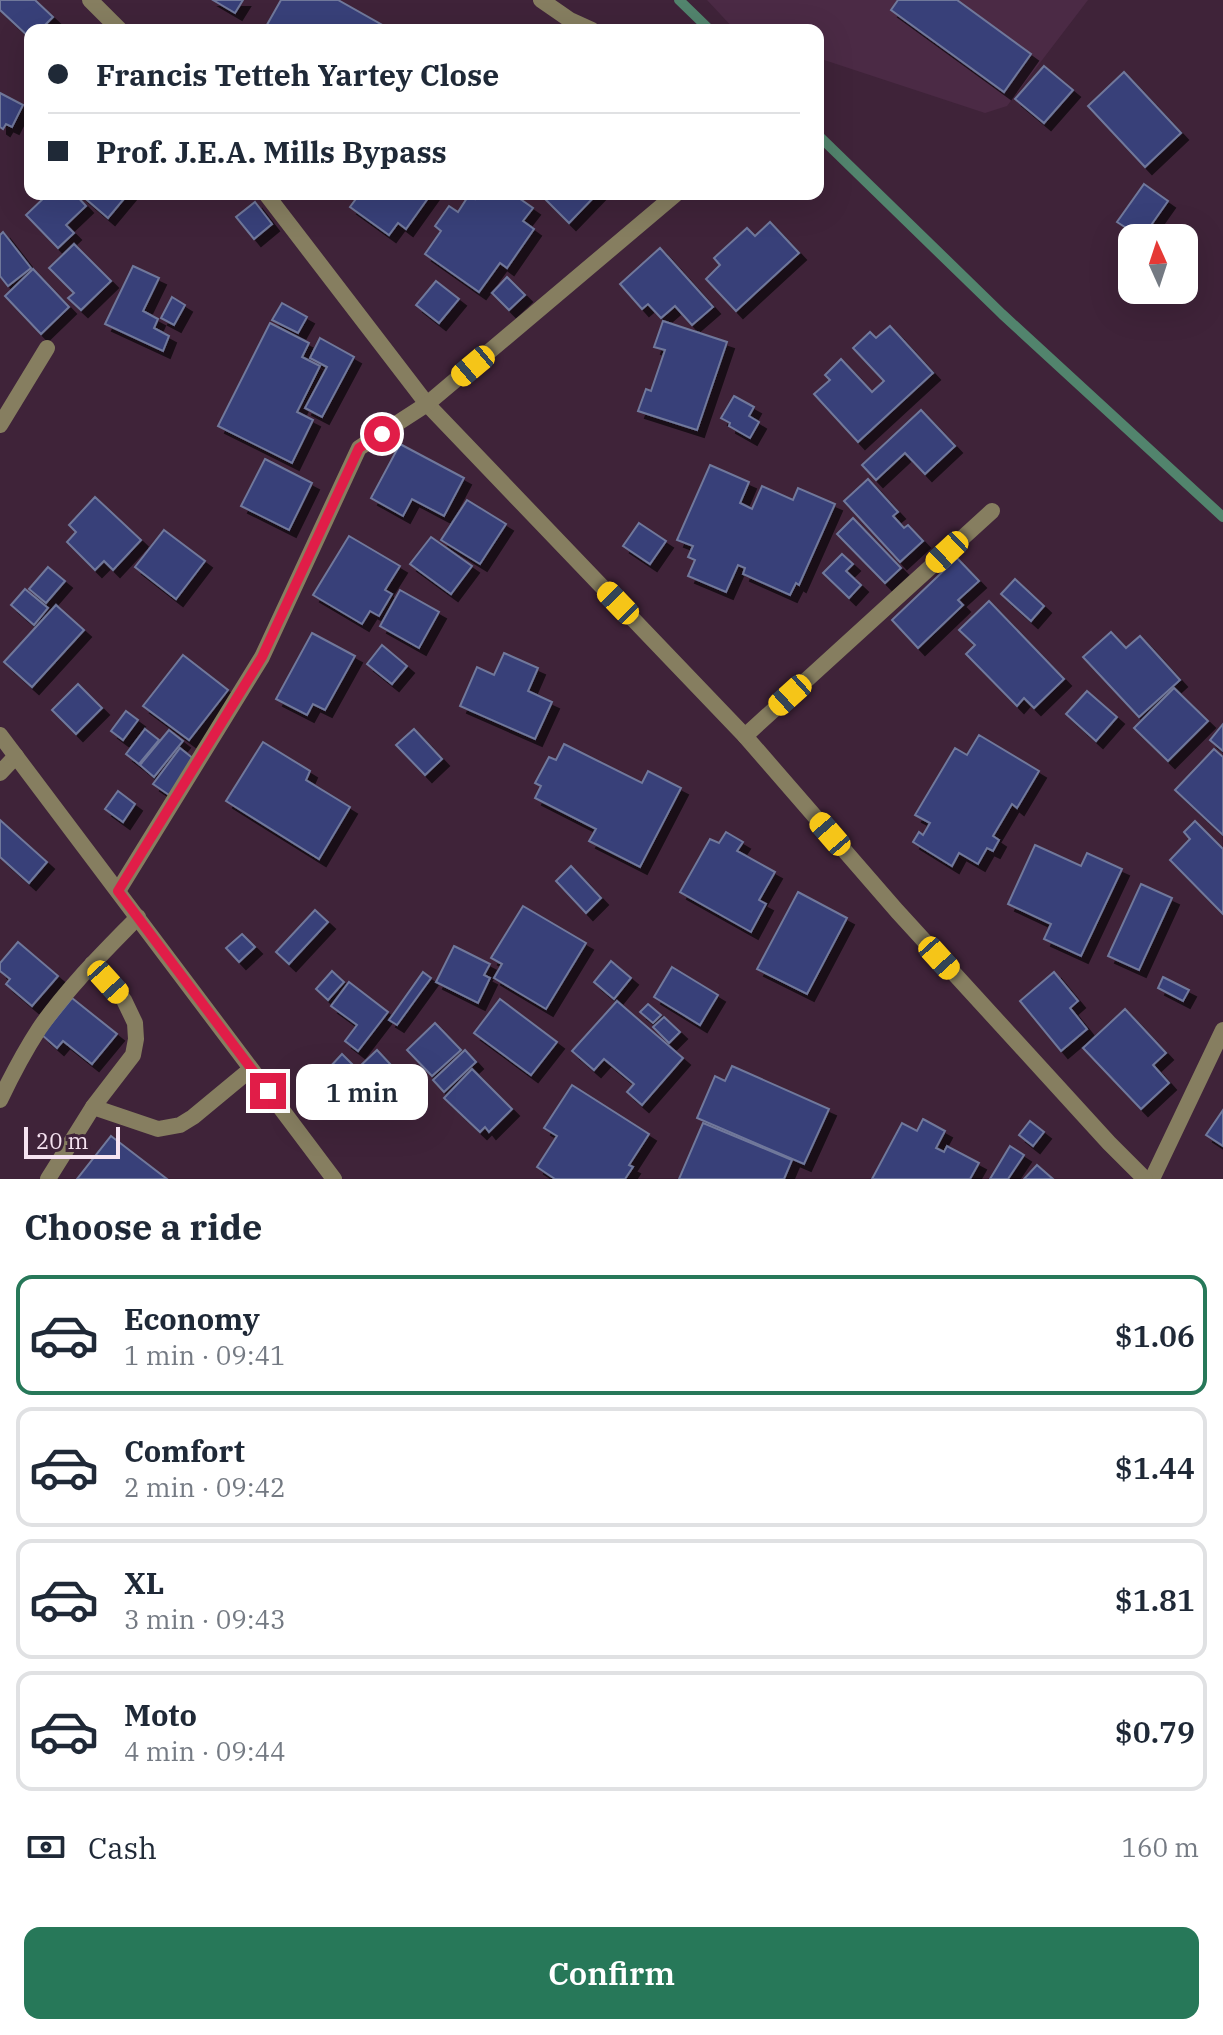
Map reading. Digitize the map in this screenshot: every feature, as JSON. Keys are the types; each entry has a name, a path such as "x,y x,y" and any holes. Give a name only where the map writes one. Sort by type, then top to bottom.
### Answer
{"street":[{"path":"90,0 114,24"},
{"path":"541,0 579,24"},
{"path":"271,200 427,404 745,736 908,923 1145,1179"},
{"path":"118,891 262,657 359,448 427,404 669,200"},
{"path":"0,425 47,348"},
{"path":"745,736 992,511"},
{"path":"0,735 334,1179"},
{"path":"0,773 16,756"},
{"path":"0,1100 19,1061 41,1027 92,964 138,917"},
{"path":"48,1179 93,1107 133,1055 135,1023 124,1000 92,964"},
{"path":"1152,1179 1223,1030"},
{"path":"93,1107 158,1129 180,1125 251,1069"}],"shaded area":[{"path":"707,0 1088,0 1007,106 985,113 824,60 824,24 729,24"}],"building":[{"path":"0,0 35,0 53,17 46,24 24,24 24,32 0,10"},
{"path":"213,0 243,0 235,13"},
{"path":"281,0 338,0 380,24 267,24"},
{"path":"898,0 957,0 1031,54 1004,92 891,10"},
{"path":"1044,66 1073,90 1044,123 1015,99"},
{"path":"1124,72 1181,133 1145,167 1088,106"},
{"path":"0,93 23,105 12,127 6,124 3,129 0,127"},
{"path":"1144,184 1168,201 1152,224 1117,222"},
{"path":"42,200 80,200 86,206 66,225 74,233 58,248 26,215"},
{"path":"87,200 123,200 108,218"},
{"path":"355,200 427,200 406,229 398,223 389,235 350,207"},
{"path":"466,200 522,200 533,208 523,221 534,229 507,268 500,263 479,292 425,254 441,231 435,226 449,206 458,212"},
{"path":"546,200 591,200 569,223"},
{"path":"255,202 272,224 254,239 236,217"},
{"path":"770,222 799,253 736,311 706,279 720,265 714,258 747,228 755,236"},
{"path":"3,232 31,268 8,286 0,276 0,235"},
{"path":"74,244 111,281 81,310 68,298 74,293 49,268"},
{"path":"660,248 713,307 692,325 675,306 661,318 648,304 642,309 620,284"},
{"path":"133,266 159,278 143,311 158,319 154,328 169,336 163,351 105,324"},
{"path":"33,269 69,307 41,334 5,296"},
{"path":"507,277 525,295 509,310 492,293"},
{"path":"436,281 459,299 439,323 416,305"},
{"path":"172,297 185,305 174,325 161,318"},
{"path":"282,303 307,317 298,333 272,320"},
{"path":"663,321 727,342 697,430 638,411 646,389 651,391 665,350 654,347"},
{"path":"270,323 309,343 302,357 320,366 297,412 313,420 292,463 218,426"},
{"path":"890,326 933,373 858,442 814,394 830,380 825,375 841,359 872,392 884,381 853,348 870,332 876,338"},
{"path":"320,338 354,357 322,417 305,408 327,367 310,358"},
{"path":"734,396 754,407 749,416 759,422 750,438 721,418"},
{"path":"921,410 955,446 925,474 905,453 876,480 862,465"},
{"path":"400,444 464,478 444,516 412,499 403,516 371,498"},
{"path":"265,459 312,483 289,530 241,506"},
{"path":"710,465 749,482 740,503 752,509 762,486 793,500 798,488 835,504 799,585 796,583 790,595 743,574 745,568 738,565 726,592 688,576 695,560 688,557 693,546 677,540"},
{"path":"868,479 898,512 893,516 904,528 908,525 923,541 900,562 844,501"},
{"path":"95,497 141,540 113,570 104,561 95,570 67,542 76,532 69,525"},
{"path":"467,500 506,524 480,564 441,540"},
{"path":"853,518 901,568 885,583 837,534"},
{"path":"639,523 666,541 650,564 623,546"},
{"path":"164,530 205,561 176,599 135,567"},
{"path":"349,536 400,566 385,590 392,594 379,616 370,611 362,624 313,595"},
{"path":"431,537 472,566 451,594 410,564"},
{"path":"842,554 853,564 846,571 861,585 849,598 823,573"},
{"path":"957,558 979,581 958,600 963,605 918,648 892,620"},
{"path":"48,567 65,581 46,603 29,589"},
{"path":"1015,579 1044,606 1031,621 1001,594"},
{"path":"25,589 48,608 34,625 11,605"},
{"path":"400,590 439,612 419,648 380,626"},
{"path":"989,601 1064,679 1034,708 1024,698 1017,706 966,654 975,645 959,630"},
{"path":"56,605 84,630 32,687 4,662"},
{"path":"1111,632 1126,648 1140,636 1180,680 1139,717 1083,657"},
{"path":"312,633 355,656 325,710 313,704 307,715 276,699"},
{"path":"382,645 407,666 392,684 367,664"},
{"path":"504,653 538,668 528,691 552,702 535,739 460,706 477,667 494,675"},
{"path":"183,655 228,690 189,740 143,706"},
{"path":"78,684 102,708 76,734 52,710"},
{"path":"1174,688 1208,721 1168,761 1134,728"},
{"path":"1087,691 1117,717 1096,741 1066,714"},
{"path":"126,711 138,720 123,740 111,731"},
{"path":"1223,724 1223,751 1210,740"},
{"path":"145,729 159,740 139,764 126,754"},
{"path":"414,729 442,759 425,775 396,745"},
{"path":"169,730 183,741 154,777 140,765"},
{"path":"979,735 1039,771 1017,808 1012,804 993,836 999,840 993,851 987,848 978,864 959,853 952,866 913,842 919,832 923,835 930,823 915,815 955,748 967,755"},
{"path":"263,742 310,771 306,780 350,807 319,859 226,801"},
{"path":"564,744 642,783 648,771 681,788 640,867 589,841 596,829 535,798 541,786 535,783 549,757 556,760"},
{"path":"180,748 195,760 169,795 153,784"},
{"path":"1214,749 1223,757 1223,835 1175,790"},
{"path":"118,791 135,804 123,822 105,809"},
{"path":"0,820 47,862 29,883 0,857"},
{"path":"1195,821 1223,849 1223,914 1170,860 1190,839 1184,832"},
{"path":"726,832 743,842 737,851 775,872 759,900 766,904 751,932 680,892 710,839 719,843"},
{"path":"1035,845 1081,866 1087,853 1122,869 1081,956 1044,939 1051,924 1008,904"},
{"path":"571,866 601,898 586,913 556,881"},
{"path":"1141,884 1172,898 1139,970 1108,956"},
{"path":"798,892 847,918 807,994 757,969"},
{"path":"523,906 586,943 546,1009 494,978 502,964 491,958"},
{"path":"315,910 328,922 289,964 276,952"},
{"path":"242,934 255,947 239,962 226,948"},
{"path":"18,942 58,976 32,1006 6,984 10,979 0,971 0,963"},
{"path":"454,946 490,964 484,975 490,978 478,1003 436,982"},
{"path":"611,961 631,978 614,999 594,982"},
{"path":"672,967 718,995 700,1025 654,997"},
{"path":"332,971 344,982 328,1000 316,989"},
{"path":"423,972 431,978 397,1025 389,1020"},
{"path":"1054,972 1078,1001 1070,1008 1087,1029 1061,1051 1020,1001"},
{"path":"1163,977 1189,990 1183,1001 1158,988"},
{"path":"349,982 388,1012 358,1051 345,1041 357,1025 331,1006"},
{"path":"72,998 117,1034 92,1064 63,1041 57,1048 42,1035"},
{"path":"500,999 557,1042 531,1075 474,1033"},
{"path":"617,1001 683,1058 642,1105 627,1092 634,1084 604,1059 594,1070 572,1051"},
{"path":"648,1004 661,1015 653,1023 640,1012"},
{"path":"1125,1009 1166,1053 1153,1065 1169,1083 1141,1109 1083,1048"},
{"path":"664,1017 680,1032 669,1043 653,1027"},
{"path":"435,1023 461,1050 432,1076 407,1050"},
{"path":"377,1050 391,1065 352,1101 338,1087"},
{"path":"465,1050 476,1062 444,1092 433,1080"},
{"path":"342,1054 355,1067 342,1080 329,1068"},
{"path":"732,1066 829,1109 804,1164 697,1118 715,1076 725,1081"},
{"path":"472,1069 512,1109 489,1132 485,1127 480,1132 444,1098"},
{"path":"572,1085 649,1134 629,1165 633,1167 625,1179 555,1179 537,1167 557,1136 544,1128"},
{"path":"1223,1110 1223,1146 1206,1135"},
{"path":"923,1119 945,1131 936,1148 944,1152 947,1146 979,1163 970,1179 872,1179 902,1123 917,1131"},
{"path":"1030,1121 1044,1132 1033,1146 1019,1135"},
{"path":"703,1123 792,1160 784,1179 679,1179"},
{"path":"111,1136 167,1179 77,1179"},
{"path":"1010,1146 1024,1155 1008,1179 990,1179"},
{"path":"1037,1165 1053,1179 1024,1179"}],"waterway":[{"path":"679,0 704,24"},
{"path":"824,141 1002,314 1223,517"}],"route":[{"path":"268,1091 118,891 262,657 359,448 382,434"}]}
